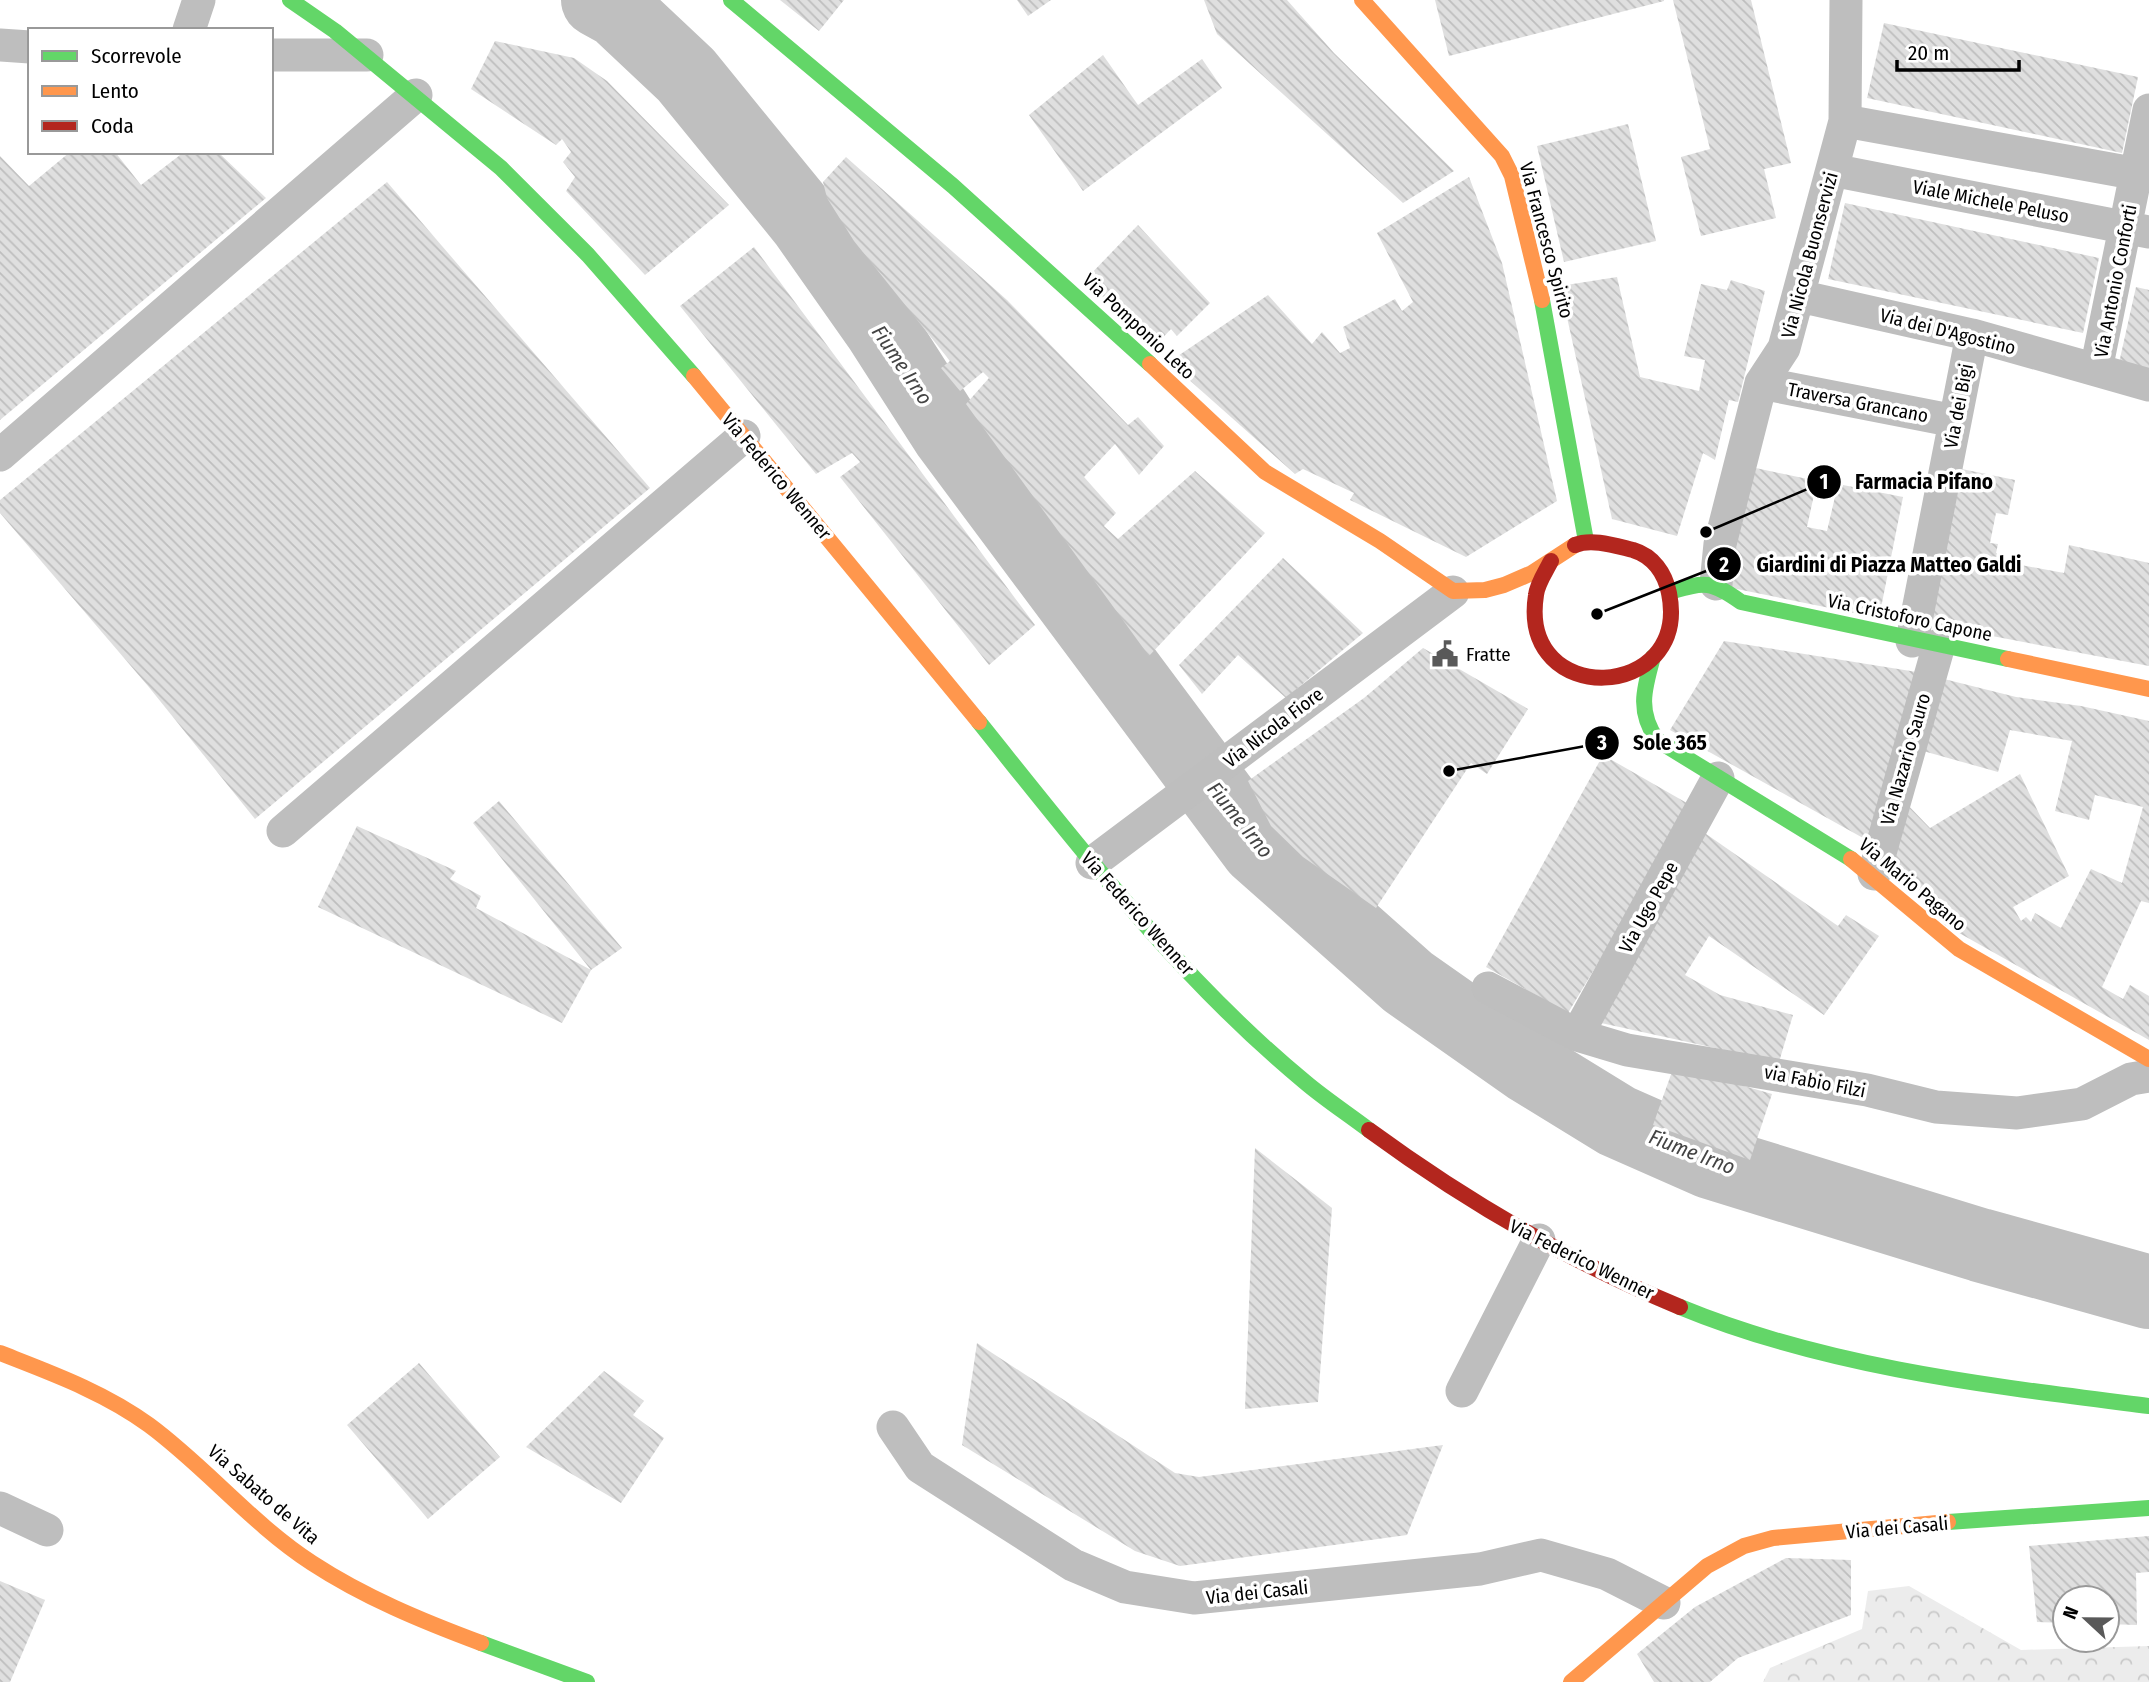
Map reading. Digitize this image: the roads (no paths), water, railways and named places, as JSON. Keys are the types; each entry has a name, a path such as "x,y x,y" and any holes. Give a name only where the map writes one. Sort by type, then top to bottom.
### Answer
{"main road":[{"name":"Via Federico Wenner","path":"290,0 367,55 416,95 564,225 619,285 912,638 1092,863 1207,989 1297,1076 1417,1166 1539,1240 1637,1289 1745,1331 1844,1357 1975,1383 2149,1405"},
{"name":"Via Pomponio Leto","path":"732,0 1025,249 1267,473 1400,552 1453,592"},
{"name":"Via Francesco Spirito","path":"1362,0 1503,156 1512,176 1538,273 1586,541"},
{"path":"1453,592 1500,589 1551,561 1567,548 1586,541 1646,555 1661,572 1669,592 1671,615 1665,638 1653,657 1637,669 1618,677 1598,679 1579,676 1561,667 1546,653 1536,636 1532,616 1533,596 1539,578 1551,561"},
{"path":"1669,592 1701,583 1716,584"},
{"name":"Via Cristoforo Capone","path":"1716,584 1725,594 1741,602 2149,689"},
{"name":"Via Mario Pagano","path":"1653,657 1642,699 1643,721 1657,740 1823,840 1874,874 1900,902 1959,949 2149,1059"},
{"name":"Via Sabato de Vita","path":"0,1353 108,1400 146,1422 281,1540 311,1563 355,1588 452,1631 587,1682"},
{"name":"Via dei Casali","path":"1571,1682 1707,1566 1744,1546 1773,1538 2149,1508"}],"street":[{"path":"190,28 199,0"},
{"name":"Via Nicola Buonservizi","path":"1716,584 1720,544 1761,383 1784,348 1845,121 1846,0"},
{"path":"0,45 28,47"},
{"path":"273,55 367,55"},
{"path":"0,455 416,95"},
{"name":"Via Antonio Conforti","path":"2096,370 2137,229 2149,110"},
{"path":"1845,121 2143,175"},
{"name":"Viale Michele Peluso","path":"1832,170 2137,229"},
{"name":"Via dei D'Agostino","path":"1799,296 1972,335 2096,370"},
{"name":"Via dei Bigi","path":"1925,643 1955,421 1972,335"},
{"path":"2096,370 2149,385"},
{"name":"Traversa Grancano","path":"1761,383 1955,421"},
{"path":"284,831 744,436"},
{"name":"Via Nicola Fiore","path":"1092,863 1453,592"},
{"name":"Via Nazario Sauro","path":"1874,874 1925,643"},
{"name":"Via Ugo Pepe","path":"1577,1035 1718,778"},
{"name":"via Fabio Filzi","path":"1488,988 1577,1035 1627,1050 1867,1090 1936,1107 2004,1112 2082,1104 2131,1079 2149,1076"},
{"path":"1462,1391 1539,1240"},
{"name":"Via dei Casali","path":"893,1427 920,1467 1073,1565 1125,1587 1194,1598 1480,1569 1541,1555 1607,1574 1664,1603"},
{"path":"0,1508 47,1530"}],"waterway":[{"name":"Fiume Irno","path":"598,0 618,11 686,75 805,221 881,329 949,435 1257,848 1408,982 1529,1067 1617,1121 1710,1162 1980,1245 2149,1292"}],"place":[{"name":"Farmacia Pifano","path":"1706,532"},
{"name":"Giardini di Piazza Matteo Galdi","path":"1597,614"},
{"name":"Fratte","path":"1445,654"},
{"name":"Sole 365","path":"1449,771"}]}
